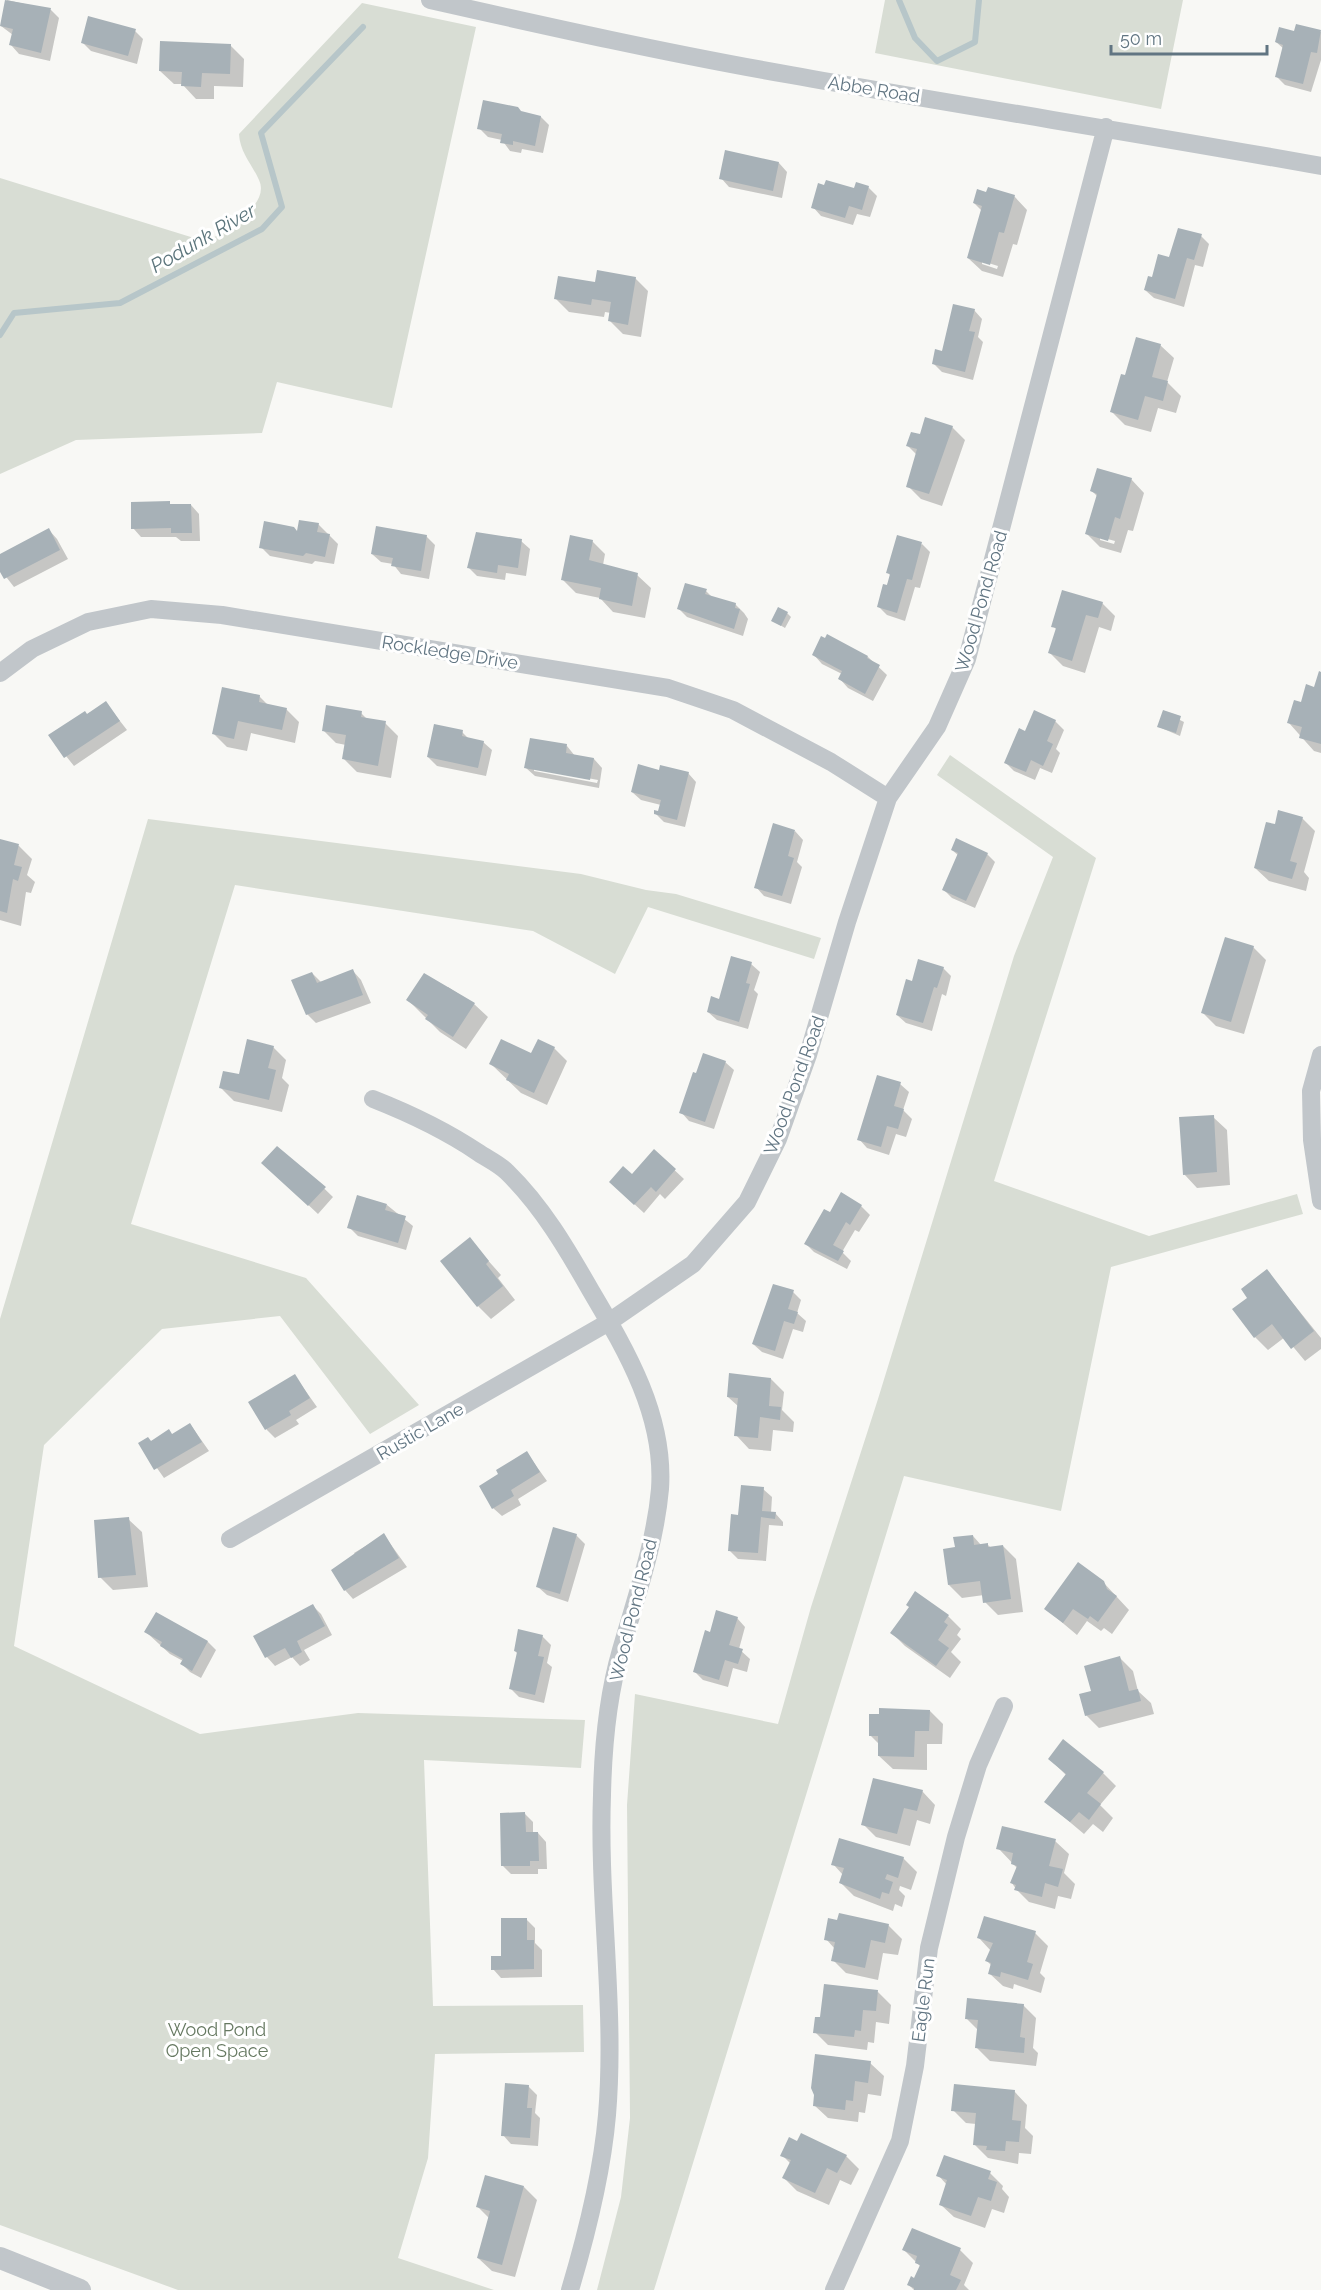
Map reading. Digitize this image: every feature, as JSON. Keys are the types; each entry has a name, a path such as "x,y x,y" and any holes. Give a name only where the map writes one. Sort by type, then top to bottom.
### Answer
{"street":[{"name":"Abbe Road","path":"430,0 791,75 1106,127 1321,166"},
{"name":"Wood Pond Road","path":"570,2290 598,2187 607,2114 609,2031 601,1806 604,1731 620,1653 646,1570 660,1488 657,1440 649,1407 638,1375 609,1322 693,1264 747,1202 778,1139 808,1055 847,922 888,798 937,727 968,659 1106,127"},
{"name":"Rockledge Drive","path":"0,673 32,649 88,622 151,609 222,615 668,688 733,710 831,762 888,798"},
{"path":"1321,1055 1311,1091 1312,1140 1321,1201"},
{"path":"373,1099 418,1116 448,1132 506,1170 557,1233 609,1322"},
{"name":"Rustic Lane","path":"231,1539 609,1322"},
{"name":"Eagle Run","path":"834,2290 900,2141 915,2066 929,1948 978,1765 1004,1706"},
{"path":"0,2258 80,2290"}],"green space":[{"path":"885,0 1183,0 1161,109 875,53"},
{"path":"362,3 476,27 392,408 277,382 262,433 76,440 0,474 0,178 207,242 244,216 258,199 261,190 259,180 244,153 239,134"},
{"path":"950,755 1096,858 994,1181 1149,1236 1297,1194 1303,1214 1111,1267 1061,1511 904,1476 654,2290 597,2290 621,2197 630,2118 627,1805 635,1694 778,1724 811,1607 878,1399 1014,956 1053,857 937,775"},
{"name":"Wood Pond Open Space","path":"148,819 581,874 646,890 676,894 821,938 814,959 648,907 615,974 533,931 235,885 131,1224 306,1278 419,1405 370,1434 280,1316 162,1329 44,1445 14,1646 200,1734 358,1713 585,1720 581,1768 424,1760 433,2006 583,2005 584,2052 435,2054 428,2158 398,2258 494,2290 178,2290 0,2225 0,1319"}],"building":[{"path":"5,0 51,8 41,53 9,45 13,29 0,26"},
{"path":"88,16 136,29 128,56 81,43"},
{"path":"1296,24 1321,30 1317,53 1311,52 1303,84 1275,77 1283,45 1275,42 1279,27 1294,31"},
{"path":"160,41 231,44 230,74 202,73 201,87 181,86 182,72 159,71"},
{"path":"483,100 518,107 521,111 541,116 535,146 513,141 513,145 500,143 502,134 477,129"},
{"path":"725,150 779,162 773,191 719,179"},
{"path":"826,180 854,188 856,182 869,186 862,210 849,206 845,218 811,208 818,183 824,185"},
{"path":"988,187 1015,195 1004,233 999,232 990,265 967,258 982,206 973,203 977,189 986,192"},
{"path":"1178,228 1202,234 1194,260 1187,258 1175,299 1144,290 1148,276 1152,277 1158,254 1169,257"},
{"path":"597,270 636,277 628,325 608,321 611,302 592,299 591,305 554,299 558,276 595,282"},
{"path":"953,304 975,309 969,331 975,332 965,372 932,364 935,349 942,351"},
{"path":"1136,337 1161,344 1152,377 1168,381 1163,401 1145,396 1138,420 1110,412 1121,374 1125,375"},
{"path":"925,417 953,426 929,494 906,487 917,449 906,446 911,432 920,434"},
{"path":"1097,468 1132,478 1120,519 1115,517 1108,541 1085,534 1097,494 1090,491"},
{"path":"170,501 170,504 191,504 192,533 171,533 171,528 131,529 131,502"},
{"path":"299,520 319,523 317,532 330,534 325,557 306,553 303,556 259,548 264,521 294,527 297,531"},
{"path":"376,526 427,535 421,571 391,566 393,558 371,554"},
{"path":"49,528 60,550 4,579 0,572 0,554"},
{"path":"476,532 522,539 518,568 498,565 497,573 467,568"},
{"path":"570,535 593,540 589,560 638,573 632,606 599,599 601,588 561,580"},
{"path":"897,535 922,542 912,580 907,579 897,613 877,607 883,584 887,585 890,574 886,573"},
{"path":"685,583 707,589 705,594 736,603 735,608 740,609 734,629 677,609"},
{"path":"1062,590 1103,602 1098,618 1086,615 1072,661 1048,653 1056,628 1051,627"},
{"path":"778,607 788,612 781,626 771,621"},
{"path":"827,634 880,665 865,694 838,679 842,671 812,655 821,636 825,638"},
{"path":"1319,671 1321,672 1321,744 1299,738 1302,727 1287,723 1294,700 1301,702 1306,684 1314,687"},
{"path":"222,687 260,695 259,702 287,708 282,730 238,721 234,739 212,734"},
{"path":"106,701 120,721 64,758 48,735 85,711 87,714"},
{"path":"326,705 362,711 361,717 386,721 378,766 342,759 346,735 322,731"},
{"path":"1034,710 1056,720 1047,741 1053,744 1043,766 1031,760 1026,772 1004,763 1019,728 1025,731"},
{"path":"1163,710 1181,716 1176,733 1157,727"},
{"path":"434,724 463,730 462,736 484,741 478,768 427,757"},
{"path":"530,738 567,744 566,753 594,758 590,780 524,768"},
{"path":"638,764 659,770 660,765 689,772 677,820 654,814 654,810 658,811 661,800 631,792"},
{"path":"1278,810 1303,817 1290,861 1297,863 1292,879 1254,868 1266,822 1275,824"},
{"path":"773,823 795,830 788,856 794,858 782,896 754,888"},
{"path":"956,838 988,853 966,901 942,890 958,853 951,850"},
{"path":"0,839 19,844 14,865 22,867 18,881 13,879 7,913 0,911"},
{"path":"1225,937 1254,946 1231,1022 1201,1013"},
{"path":"731,956 752,962 746,983 750,984 739,1022 707,1012 711,996 719,999"},
{"path":"918,959 944,967 937,988 934,987 923,1023 896,1015 906,979 912,981"},
{"path":"353,969 363,995 306,1015 291,980 312,972 317,983"},
{"path":"424,973 475,1003 453,1037 425,1019 428,1015 406,1000"},
{"path":"247,1039 274,1046 268,1068 276,1070 269,1100 219,1088 223,1071 239,1074"},
{"path":"501,1039 531,1053 538,1039 555,1047 534,1093 506,1080 509,1074 489,1064"},
{"path":"703,1053 726,1061 705,1122 679,1113 693,1072 696,1073"},
{"path":"877,1075 901,1082 894,1106 904,1109 898,1129 887,1126 881,1147 857,1140"},
{"path":"1214,1115 1217,1172 1183,1175 1179,1117"},
{"path":"277,1146 326,1187 308,1206 261,1163"},
{"path":"654,1149 676,1169 656,1192 651,1187 634,1205 609,1182 623,1166 632,1174"},
{"path":"841,1192 862,1205 850,1225 846,1222 833,1245 844,1251 838,1261 804,1244 824,1209 830,1212"},
{"path":"357,1195 387,1204 385,1210 406,1216 398,1243 347,1228"},
{"path":"470,1237 489,1261 486,1264 503,1286 477,1307 440,1261"},
{"path":"1267,1269 1314,1331 1291,1349 1272,1324 1254,1338 1232,1309 1247,1298 1241,1289"},
{"path":"773,1284 794,1290 788,1309 798,1312 794,1324 784,1321 775,1351 752,1344"},
{"path":"729,1373 771,1378 769,1406 781,1407 780,1420 760,1417 758,1438 734,1436 738,1398 727,1397"},
{"path":"295,1374 310,1398 289,1411 291,1415 265,1430 248,1402"},
{"path":"190,1423 202,1442 154,1470 138,1443 148,1437 151,1441 169,1429 172,1434"},
{"path":"527,1451 540,1472 511,1490 514,1496 492,1509 479,1486 498,1474 496,1470"},
{"path":"741,1485 764,1487 762,1511 776,1512 775,1519 761,1517 758,1553 728,1551 731,1514 738,1515"},
{"path":"129,1517 136,1575 98,1578 94,1520"},
{"path":"553,1527 577,1534 560,1594 536,1587"},
{"path":"384,1533 399,1558 344,1591 331,1570"},
{"path":"973,1535 974,1545 988,1543 988,1547 1003,1545 1011,1599 983,1603 980,1581 948,1585 943,1549 955,1547 953,1537"},
{"path":"1078,1562 1104,1581 1107,1589 1117,1596 1098,1622 1090,1616 1088,1619 1073,1609 1063,1623 1044,1609"},
{"path":"915,1591 949,1615 944,1622 948,1625 938,1640 949,1648 936,1666 890,1633 909,1607 906,1605"},
{"path":"313,1604 325,1626 297,1641 302,1652 291,1658 285,1648 265,1658 253,1636"},
{"path":"716,1610 738,1617 729,1645 743,1649 738,1664 725,1660 719,1680 693,1672 705,1630 710,1632"},
{"path":"156,1612 208,1641 192,1671 180,1664 183,1659 160,1646 162,1642 144,1632"},
{"path":"518,1629 543,1635 538,1656 544,1657 535,1695 509,1689 517,1652 514,1651"},
{"path":"1120,1656 1129,1691 1138,1689 1141,1701 1085,1716 1079,1694 1091,1691 1084,1666"},
{"path":"879,1708 930,1710 929,1731 915,1731 914,1757 878,1756 878,1736 869,1736 869,1714 879,1714"},
{"path":"1063,1739 1104,1772 1087,1793 1101,1804 1089,1820 1079,1812 1070,1822 1044,1802 1066,1774 1048,1759"},
{"path":"873,1778 923,1790 917,1811 904,1808 897,1834 861,1825"},
{"path":"525,1812 526,1832 538,1832 539,1861 530,1861 530,1866 501,1866 500,1813"},
{"path":"1002,1826 1056,1839 1049,1866 1063,1869 1058,1887 1045,1883 1042,1897 1014,1890 1016,1885 1010,1883 1017,1866 1011,1864 1013,1853 996,1849"},
{"path":"839,1838 904,1857 898,1878 887,1874 885,1879 893,1882 889,1894 882,1892 880,1899 839,1883 844,1868 831,1865"},
{"path":"839,1913 889,1924 885,1943 871,1940 865,1968 831,1961 835,1942 824,1940 828,1918 837,1920"},
{"path":"984,1916 1036,1931 1027,1962 1033,1964 1028,1980 1001,1972 1000,1977 988,1974 991,1963 985,1961 993,1943 977,1938"},
{"path":"501,1918 527,1918 527,1940 534,1940 534,1969 491,1970 491,1956 501,1956"},
{"path":"824,1984 878,1990 876,2011 863,2010 861,2031 855,2030 854,2037 813,2033 815,2017 820,2017"},
{"path":"967,1998 1024,2004 1020,2037 1025,2038 1024,2053 975,2048 978,2020 965,2019"},
{"path":"815,2054 871,2061 868,2083 855,2081 853,2101 846,2100 845,2110 813,2106 814,2095 811,2088"},
{"path":"505,2083 529,2085 527,2108 532,2108 530,2138 501,2136"},
{"path":"954,2084 1015,2090 1012,2120 1021,2121 1019,2142 1006,2141 1005,2151 986,2150 987,2146 973,2145 976,2113 951,2111"},
{"path":"801,2133 847,2155 837,2173 827,2168 815,2193 782,2178 791,2160 780,2156 789,2137 797,2141"},
{"path":"944,2155 991,2171 988,2179 997,2182 991,2201 978,2197 971,2216 939,2205 947,2180 936,2176"},
{"path":"485,2175 524,2186 502,2265 477,2258 490,2211 476,2207"},
{"path":"912,2228 961,2248 950,2275 961,2280 956,2290 914,2290 907,2285 911,2276 914,2278 920,2265 915,2263 917,2256 902,2250"}],"waterway":[{"name":"Podunk River","path":"899,0 915,38 937,61 975,42 979,0"},
{"name":"Podunk River","path":"0,335 14,313 120,303 262,229 282,207 261,133 363,27"}]}
